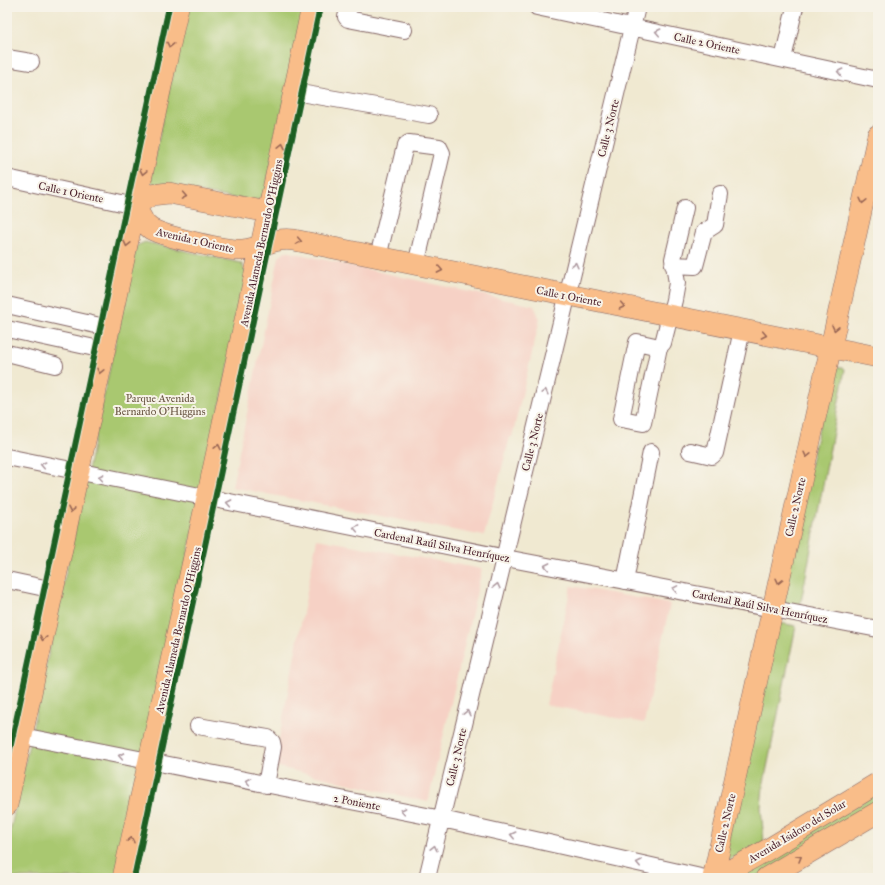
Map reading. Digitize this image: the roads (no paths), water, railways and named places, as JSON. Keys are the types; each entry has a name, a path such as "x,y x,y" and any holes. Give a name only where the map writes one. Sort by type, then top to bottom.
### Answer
{"main road":[{"path":"7,805 14,735 54,590 178,7"},
{"name":"Avenida Alameda Bernardo O'Higgins","path":"123,878 207,498 312,7"},
{"name":"Calle 2 Norte","path":"714,878 878,135"},
{"path":"135,206 151,195 170,193 268,212"},
{"name":"Avenida 1 Oriente","path":"135,206 145,224 151,229 162,234 237,250 261,245"},
{"name":"Calle 1 Oriente","path":"261,245 270,241 285,239 878,357"},
{"name":"Avenida Isidoro del Solar","path":"714,878 767,850 878,783"},
{"path":"766,878 878,812"}],"street":[{"path":"349,7 346,17 348,19 404,30"},
{"name":"Calle 2 Oriente","path":"536,7 878,80"},
{"name":"Calle 3 Norte","path":"427,878 637,7"},
{"path":"783,59 795,7"},
{"path":"7,58 31,62"},
{"path":"294,92 429,115"},
{"path":"378,257 405,146 408,143 438,147 442,153 416,265"},
{"name":"Calle 1 Oriente","path":"7,178 135,206"},
{"path":"673,265 694,266 704,232 715,225 720,194"},
{"path":"659,347 637,342 621,419 643,424 659,347 663,343 677,283 673,265 685,208"},
{"path":"7,306 109,328"},
{"path":"7,329 104,350"},
{"path":"690,450 712,456 715,453 742,330"},
{"path":"7,353 55,365"},
{"path":"625,580 651,452"},
{"name":"Cardenal Raúl Silva Henríquez","path":"7,457 504,557 878,629"},
{"path":"7,580 54,590"},
{"path":"198,726 268,738 272,742 273,747 266,785"},
{"name":"2 Poniente","path":"14,735 442,819 705,878"}],"park label":[{"name":"Parque Avenida Bernardo O'Higgins","path":"160,404"}]}
